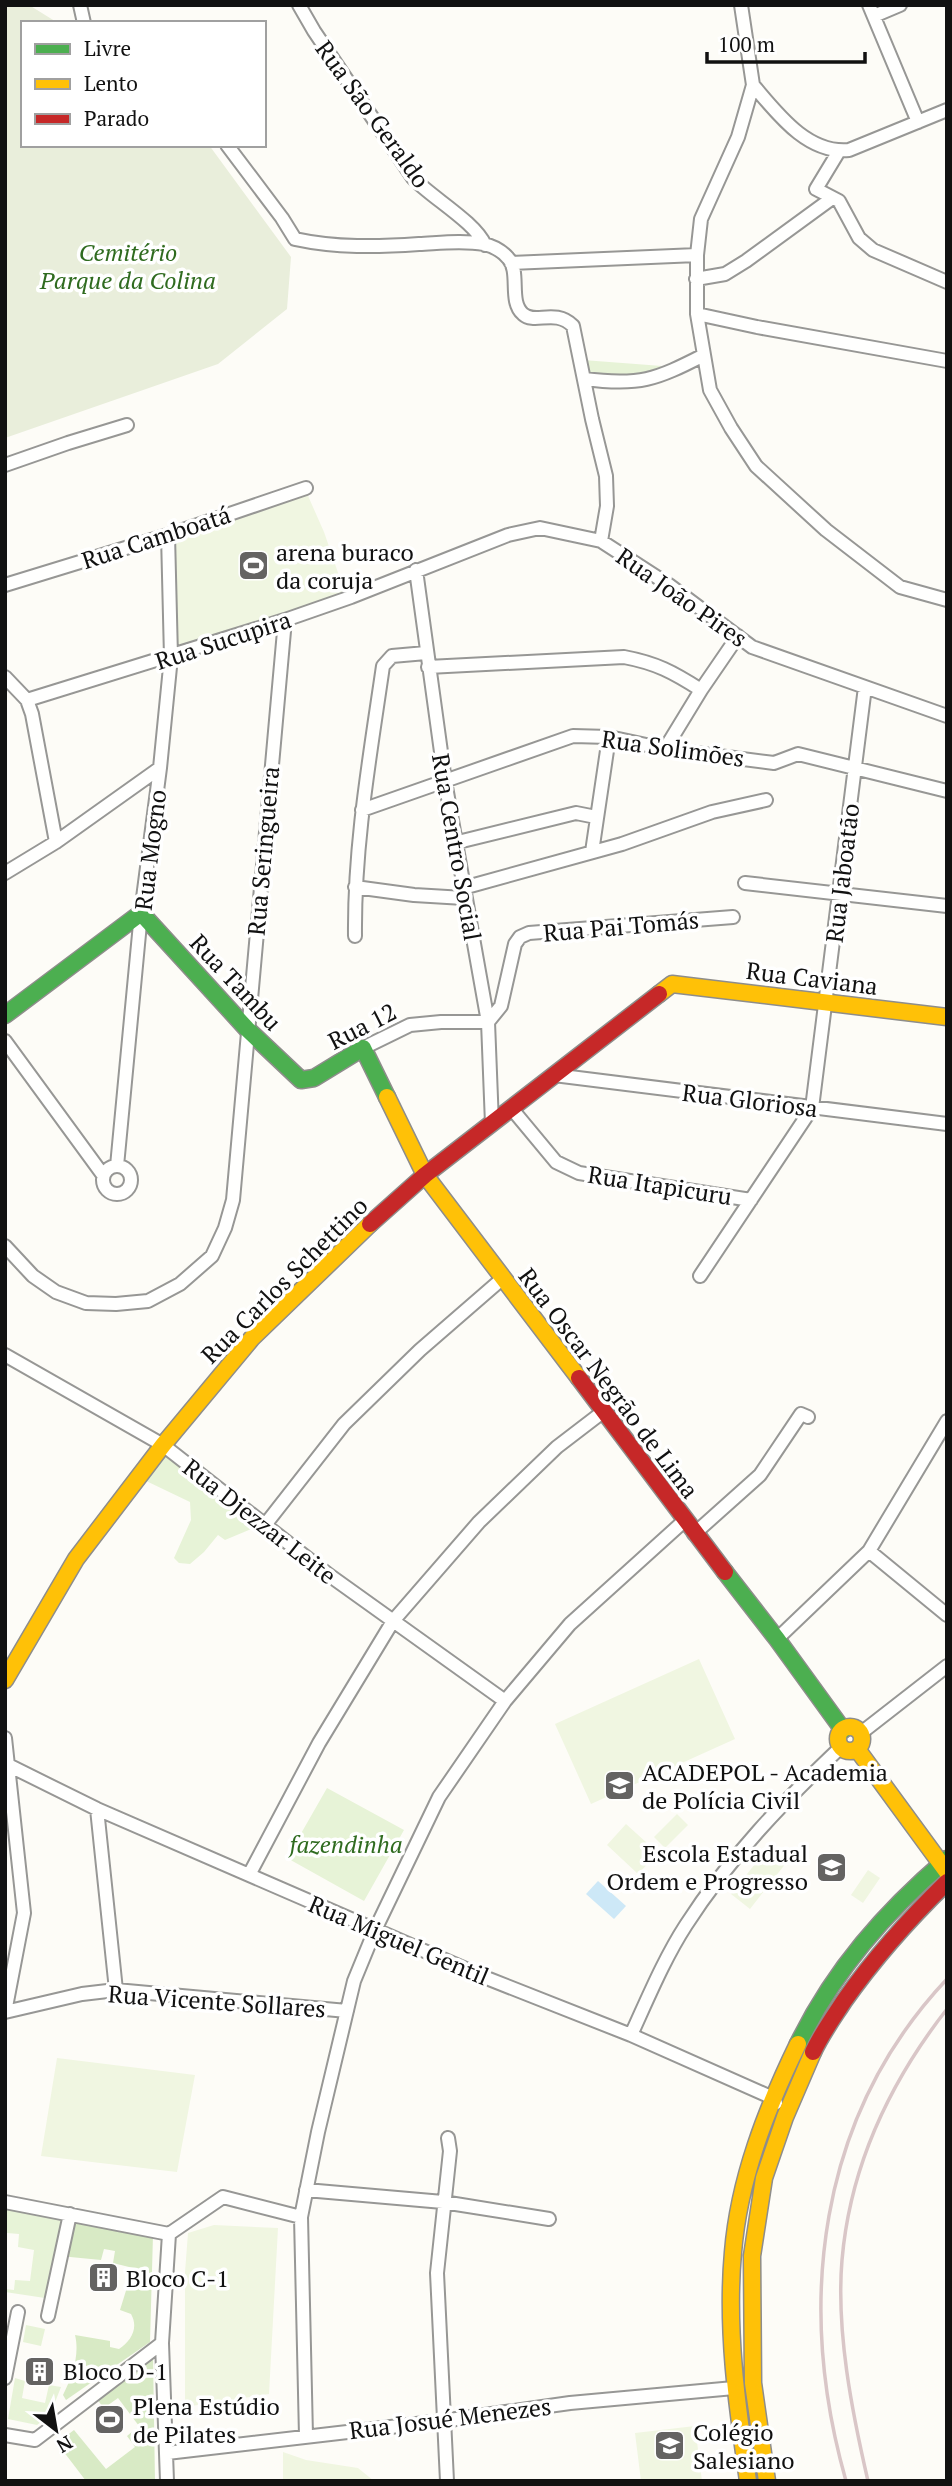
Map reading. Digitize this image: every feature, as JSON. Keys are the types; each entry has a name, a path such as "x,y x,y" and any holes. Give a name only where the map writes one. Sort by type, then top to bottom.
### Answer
{"street":[{"name":"Rua São Geraldo","path":"299,5 414,178 477,232 485,244 500,252 511,263"},
{"path":"741,5 753,85 738,137 701,219 696,255 697,314 710,390 756,466 825,530 900,587 947,600"},
{"path":"900,5 872,11 918,122"},
{"path":"753,85 788,124 814,142 839,150 849,150 947,110"},
{"path":"229,147 295,239 334,245 457,242 485,244"},
{"path":"839,150 816,189 835,200 859,237 873,250 947,282"},
{"path":"696,279 725,274 835,200"},
{"path":"601,541 607,506 606,476 573,326 567,320 555,316 530,318 523,314 517,306 511,263 696,255"},
{"path":"697,314 947,362"},
{"path":"584,379 617,383 640,382 662,376 704,355"},
{"path":"5,465 127,425"},
{"name":"Rua Camboatá","path":"5,585 168,535 306,488"},
{"name":"Rua João Pires","path":"416,570 508,535 540,528 601,541 669,585 752,647 947,716"},
{"name":"Rua Mogno","path":"117,1166 141,913 171,657 168,535"},
{"name":"Rua Sucupira","path":"27,700 285,620 416,570"},
{"name":"Rua Centro Social","path":"416,570 444,781 488,1023 492,1124"},
{"name":"Rua Seringueira","path":"5,1246 33,1276 56,1292 86,1303 116,1304 148,1301 180,1284 212,1256 225,1228 233,1200 285,620"},
{"path":"665,749 737,636"},
{"path":"355,936 355,887 362,810 383,666 392,656 426,653"},
{"path":"428,667 624,657 651,662 701,690"},
{"path":"5,677 27,700 32,714 56,842"},
{"name":"Rua Jaboatão","path":"700,1276 812,1108 823,1003 840,892 865,687"},
{"name":"Rua Solimões","path":"362,810 573,736 609,737 665,749 774,763 798,754 947,791"},
{"path":"592,852 609,737"},
{"path":"5,873 56,842 160,768"},
{"path":"355,887 414,895 464,893 712,812 766,800"},
{"path":"454,842 576,813 596,817"},
{"path":"745,883 947,906"},
{"path":"5,1015 141,913"},
{"name":"Rua Tambu","path":"141,913 247,1029 301,1080"},
{"name":"Rua Pai Tomás","path":"488,1023 501,1006 515,944 520,937 529,933 733,917"},
{"name":"Rua Caviana","path":"672,984 947,1017"},
{"name":"Rua Carlos Schettino","path":"5,1680 76,1559 163,1445 252,1338 357,1235 425,1175 672,984"},
{"name":"Rua 12","path":"301,1080 314,1078 363,1048 410,1025 441,1022 488,1023"},
{"path":"5,1041 103,1175 103,1184 108,1192 118,1194 126,1191 131,1177 126,1169 117,1166 109,1168 103,1175"},
{"name":"Rua Oscar Negrão de Lima","path":"363,1048 425,1175 689,1527 778,1639 843,1730 855,1728 853,1743"},
{"name":"Rua Gloriosa","path":"554,1075 947,1124"},
{"name":"Rua Itapicuru","path":"512,1109 556,1162 579,1173 751,1200"},
{"path":"265,1525 344,1424 420,1350 503,1278"},
{"name":"Rua Djezzar Leite","path":"5,1355 163,1445 393,1621 505,1701"},
{"path":"249,1875 319,1743 393,1621 479,1522 557,1447 604,1411"},
{"path":"306,2436 301,2217 306,2190 354,1981 375,1930 439,1797 505,1701 570,1624 689,1527 760,1475 801,1414 808,1417"},
{"path":"778,1639 869,1551 947,1421"},
{"path":"869,1551 947,1615"},
{"path":"631,2035 652,1986 685,1926 733,1859 796,1789 947,1666"},
{"path":"5,1738 24,1913 5,2012"},
{"path":"748,2481 734,2388 731,2301 733,2250 748,2169 773,2098 807,2026 851,1957 905,1895 945,1865 853,1743"},
{"name":"Rua Miguel Gentil","path":"8,1766 97,1809 375,1930 631,2035 773,2098"},
{"path":"97,1809 116,1990"},
{"path":"768,2481 753,2383 751,2256 764,2178 785,2117 820,2037 867,1968 905,1923 947,1882"},
{"name":"Rua Vicente Sollares","path":"5,2012 82,1994 116,1990 347,2011"},
{"path":"773,2098 785,2117"},
{"path":"447,2481 436,2273 450,2151 448,2138"},
{"path":"306,2190 443,2202 549,2219"},
{"path":"5,2202 169,2234 223,2197 301,2217"},
{"path":"48,2316 70,2214"},
{"path":"167,2481 162,2343 169,2234"},
{"path":"5,2378 18,2312"},
{"path":"5,2435 35,2440 162,2343"},
{"name":"Rua Josué Menezes","path":"167,2453 442,2421 570,2403 734,2388"}],"green space":[{"name":"Cemitério Parque da Colina","path":"5,5 29,5 55,21 21,21 21,147 210,147 291,257 287,309 218,364 5,438"},
{"path":"583,360 662,366 644,374 614,377 583,373"},
{"name":"arena buraco da coruja","path":"305,489 324,532 346,596 172,655 170,536"},
{"path":"163,1453 256,1527 225,1540 218,1535 190,1564 179,1563 174,1558 191,1520 190,1502 142,1479"},
{"path":"699,1659 735,1739 591,1804 555,1724"},
{"name":"fazendinha","path":"327,1788 404,1830 364,1901 287,1858"},
{"path":"677,1814 688,1825 665,1848 654,1837"},
{"path":"626,1824 658,1853 638,1874 607,1845"},
{"path":"767,1849 786,1863 750,1909 731,1894"},
{"path":"868,1870 880,1878 863,1903 851,1895"},
{"path":"57,2058 195,2075 177,2172 41,2156"},
{"path":"5,2206 62,2217 45,2298 5,2292 5,2289 14,2290 15,2280 30,2281 34,2250 18,2247 19,2234 7,2233 5,2244"},
{"path":"70,2218 153,2235 150,2342 66,2400 63,2395 76,2358 75,2335 110,2341 110,2347 119,2349 130,2338 134,2329 131,2314 120,2310 133,2268 113,2263 115,2251 104,2249 101,2260 60,2256"},
{"path":"214,2225 278,2228 269,2394 185,2407 185,2272 188,2233"},
{"path":"26,2325 45,2329 41,2346 23,2342"},
{"path":"153,2357 155,2481 86,2481 57,2443 74,2430 106,2469 135,2447 127,2436 139,2426 118,2398 104,2408 95,2397"},
{"path":"15,2378 25,2381 22,2398 45,2403 49,2385 61,2387 50,2415 37,2425 8,2419"},
{"path":"695,2426 702,2481 641,2481 635,2433"},
{"path":"283,2452 306,2460 358,2468 374,2481 283,2481"}],"water":[{"path":"598,1881 626,1906 614,1919 586,1894"}],"railway":[{"path":"846,2481 831,2415 822,2348 822,2281 829,2216 845,2152 869,2091 903,2033 947,1979"},
{"path":"868,2481 856,2427 843,2343 841,2287 846,2226 854,2192 876,2127 908,2066 947,2009"}],"traffic: fast":[{"path":"5,1015 141,913 247,1029 301,1080 314,1078 363,1048 387,1097"},
{"path":"725,1572 843,1730"},
{"path":"798,2044 828,1991 863,1944 882,1921 947,1859"}],"traffic: slow":[{"path":"659,994 672,984 947,1017"},
{"path":"387,1097 425,1175 579,1378"},
{"path":"5,1680 76,1559 163,1445 252,1338 370,1224"},
{"path":"850,1727 861,1734 862,1739 855,1750 850,1751 839,1744 838,1739 845,1728 850,1727"},
{"path":"857,1749 947,1872"},
{"path":"748,2481 732,2338 731,2281 736,2225 756,2145 798,2044"},
{"path":"767,2481 753,2383 752,2256 764,2178 785,2117 813,2052"}],"traffic: jam":[{"path":"370,1224 425,1175 659,994"},
{"path":"579,1378 725,1572"},
{"path":"813,2052 844,2001 868,1969 906,1924 947,1882"}],"place":[{"name":"arena buraco da coruja","path":"253,566"},
{"name":"ACADEPOL - Academia de Polícia Civil","path":"619,1786"},
{"name":"Escola Estadual Ordem e Progresso","path":"831,1867"},
{"name":"Bloco C-1","path":"103,2278"},
{"name":"Bloco D-1","path":"40,2371"},
{"name":"Plena Estúdio de Pilates","path":"110,2420"},
{"name":"Colégio Salesiano","path":"670,2446"}]}
